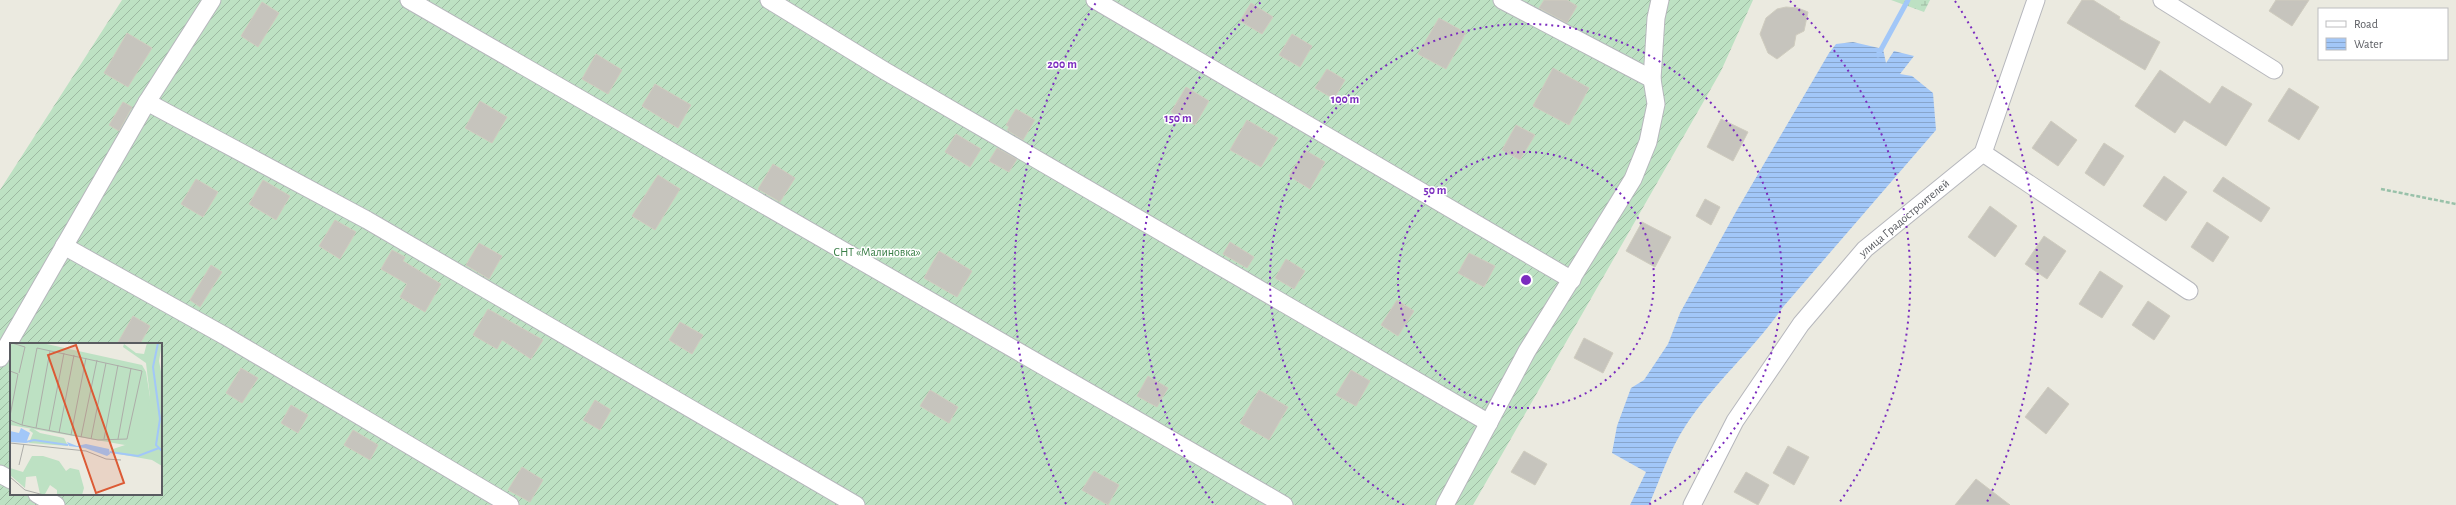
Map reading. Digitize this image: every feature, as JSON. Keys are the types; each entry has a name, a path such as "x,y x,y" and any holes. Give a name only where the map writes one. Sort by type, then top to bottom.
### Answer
{"street":[{"path":"0,358 147,102 212,0"},
{"path":"409,0 1284,505"},
{"path":"769,0 885,72 1489,423"},
{"path":"1095,0 1572,280"},
{"path":"1502,0 1652,79"},
{"path":"1445,505 1527,351 1633,179 1648,142 1656,104 1652,79 1656,18 1660,0"},
{"path":"2036,0 1983,153 2189,291"},
{"path":"2162,0 2274,70"},
{"path":"147,102 367,220 856,505"},
{"name":"улица Градостроителей","path":"1692,505 1735,421 1801,324 1865,249 1983,153"},
{"path":"64,246 225,336 510,505"},
{"path":"0,474 10,479"},
{"path":"39,495 56,505"}],"path":[{"path":"2381,189 2456,204"}],"green space":[{"name":"СНТ «Малиновка»","path":"122,0 1753,0 1721,71 1473,505 0,505 0,190"},
{"path":"1891,0 1930,0 1924,12"}],"water":[{"path":"1853,42 1883,49 1886,63 1894,51 1914,56 1900,74 1912,76 1933,93 1936,130 1783,307 1760,337 1721,380 1697,410 1680,434 1649,505 1630,505 1646,472 1612,453 1617,426 1631,388 1644,380 1668,344 1680,313 1737,210 1829,53 1836,44"}],"building":[{"path":"1544,0 1567,0 1577,6 1567,23 1539,8"},
{"path":"2082,0 2093,0 2120,17 2119,19 2160,42 2145,70 2067,23"},
{"path":"2276,0 2309,0 2292,26 2269,11"},
{"path":"262,2 279,13 258,47 241,36"},
{"path":"1251,3 1273,17 1262,34 1240,21"},
{"path":"1786,7 1798,8 1808,12 1804,31 1796,35 1794,46 1777,59 1768,53 1760,34 1766,18 1777,9"},
{"path":"1439,18 1466,33 1446,69 1418,54"},
{"path":"127,33 152,48 128,87 104,73"},
{"path":"1292,34 1312,46 1300,67 1279,55"},
{"path":"596,54 622,70 608,94 582,79"},
{"path":"1553,68 1589,88 1569,125 1533,106"},
{"path":"1327,69 1345,80 1334,99 1315,88"},
{"path":"2160,70 2210,104 2222,86 2252,104 2226,146 2184,120 2175,133 2135,106"},
{"path":"655,84 691,105 678,128 642,106"},
{"path":"1186,87 1209,101 1195,125 1171,112"},
{"path":"2289,88 2319,107 2299,140 2268,121"},
{"path":"480,101 507,117 492,143 465,128"},
{"path":"123,102 132,107 119,131 109,125"},
{"path":"1016,109 1035,120 1023,140 1007,130 1009,127 1006,125"},
{"path":"1721,119 1748,132 1733,161 1707,147"},
{"path":"1247,120 1278,138 1261,167 1230,150"},
{"path":"2051,121 2077,140 2058,166 2032,148"},
{"path":"1516,125 1535,135 1520,160 1502,150"},
{"path":"956,134 981,149 970,167 945,152"},
{"path":"2104,143 2124,156 2104,186 2085,173"},
{"path":"997,148 1017,159 1009,172 989,161"},
{"path":"1305,150 1325,162 1310,189 1289,176"},
{"path":"773,164 795,178 780,202 758,189"},
{"path":"658,175 680,189 655,230 632,216"},
{"path":"2164,176 2187,192 2166,221 2143,206"},
{"path":"2223,177 2270,208 2261,222 2213,191"},
{"path":"196,179 218,192 203,217 181,204"},
{"path":"263,180 290,196 276,220 249,204"},
{"path":"1705,199 1720,207 1711,225 1696,216"},
{"path":"1990,206 2017,226 1995,257 1968,237"},
{"path":"335,220 356,232 340,259 319,246"},
{"path":"1642,222 1671,237 1655,267 1626,251"},
{"path":"2207,222 2229,237 2213,262 2191,247"},
{"path":"2044,236 2066,251 2047,279 2025,264"},
{"path":"1230,242 1254,257 1247,268 1223,254"},
{"path":"479,243 502,256 489,279 466,265"},
{"path":"392,250 405,257 403,261 441,284 425,312 400,297 407,284 381,269"},
{"path":"939,251 972,271 957,297 924,278"},
{"path":"1469,253 1495,266 1484,287 1458,273"},
{"path":"1286,259 1305,271 1294,289 1275,278"},
{"path":"211,265 222,272 200,307 190,300"},
{"path":"2100,271 2123,286 2102,318 2079,304"},
{"path":"1397,300 1414,311 1398,336 1381,325"},
{"path":"2148,301 2170,316 2154,340 2132,325"},
{"path":"488,309 543,340 531,359 502,340 497,349 473,335"},
{"path":"133,316 150,326 141,343 118,343"},
{"path":"680,322 703,335 692,354 669,340"},
{"path":"1584,338 1613,353 1603,373 1574,358"},
{"path":"241,368 258,378 242,403 226,393"},
{"path":"1351,370 1370,381 1356,406 1336,395"},
{"path":"1148,376 1168,388 1157,407 1137,396"},
{"path":"2048,387 2069,404 2046,434 2025,417"},
{"path":"930,390 958,407 949,423 920,406"},
{"path":"1259,390 1288,407 1269,440 1240,423"},
{"path":"595,400 611,410 600,430 583,420"},
{"path":"291,405 308,415 298,433 281,423"},
{"path":"353,430 378,445 370,460 344,445"},
{"path":"1788,446 1809,457 1794,485 1773,473"},
{"path":"1524,451 1547,464 1535,485 1511,472"},
{"path":"522,467 543,480 530,502 508,490"},
{"path":"1094,471 1119,485 1108,505 1082,490"},
{"path":"1746,472 1769,485 1758,505 1734,492"},
{"path":"1976,479 2010,505 1955,505"}],"waterway":[{"path":"1878,55 1908,0"}]}
